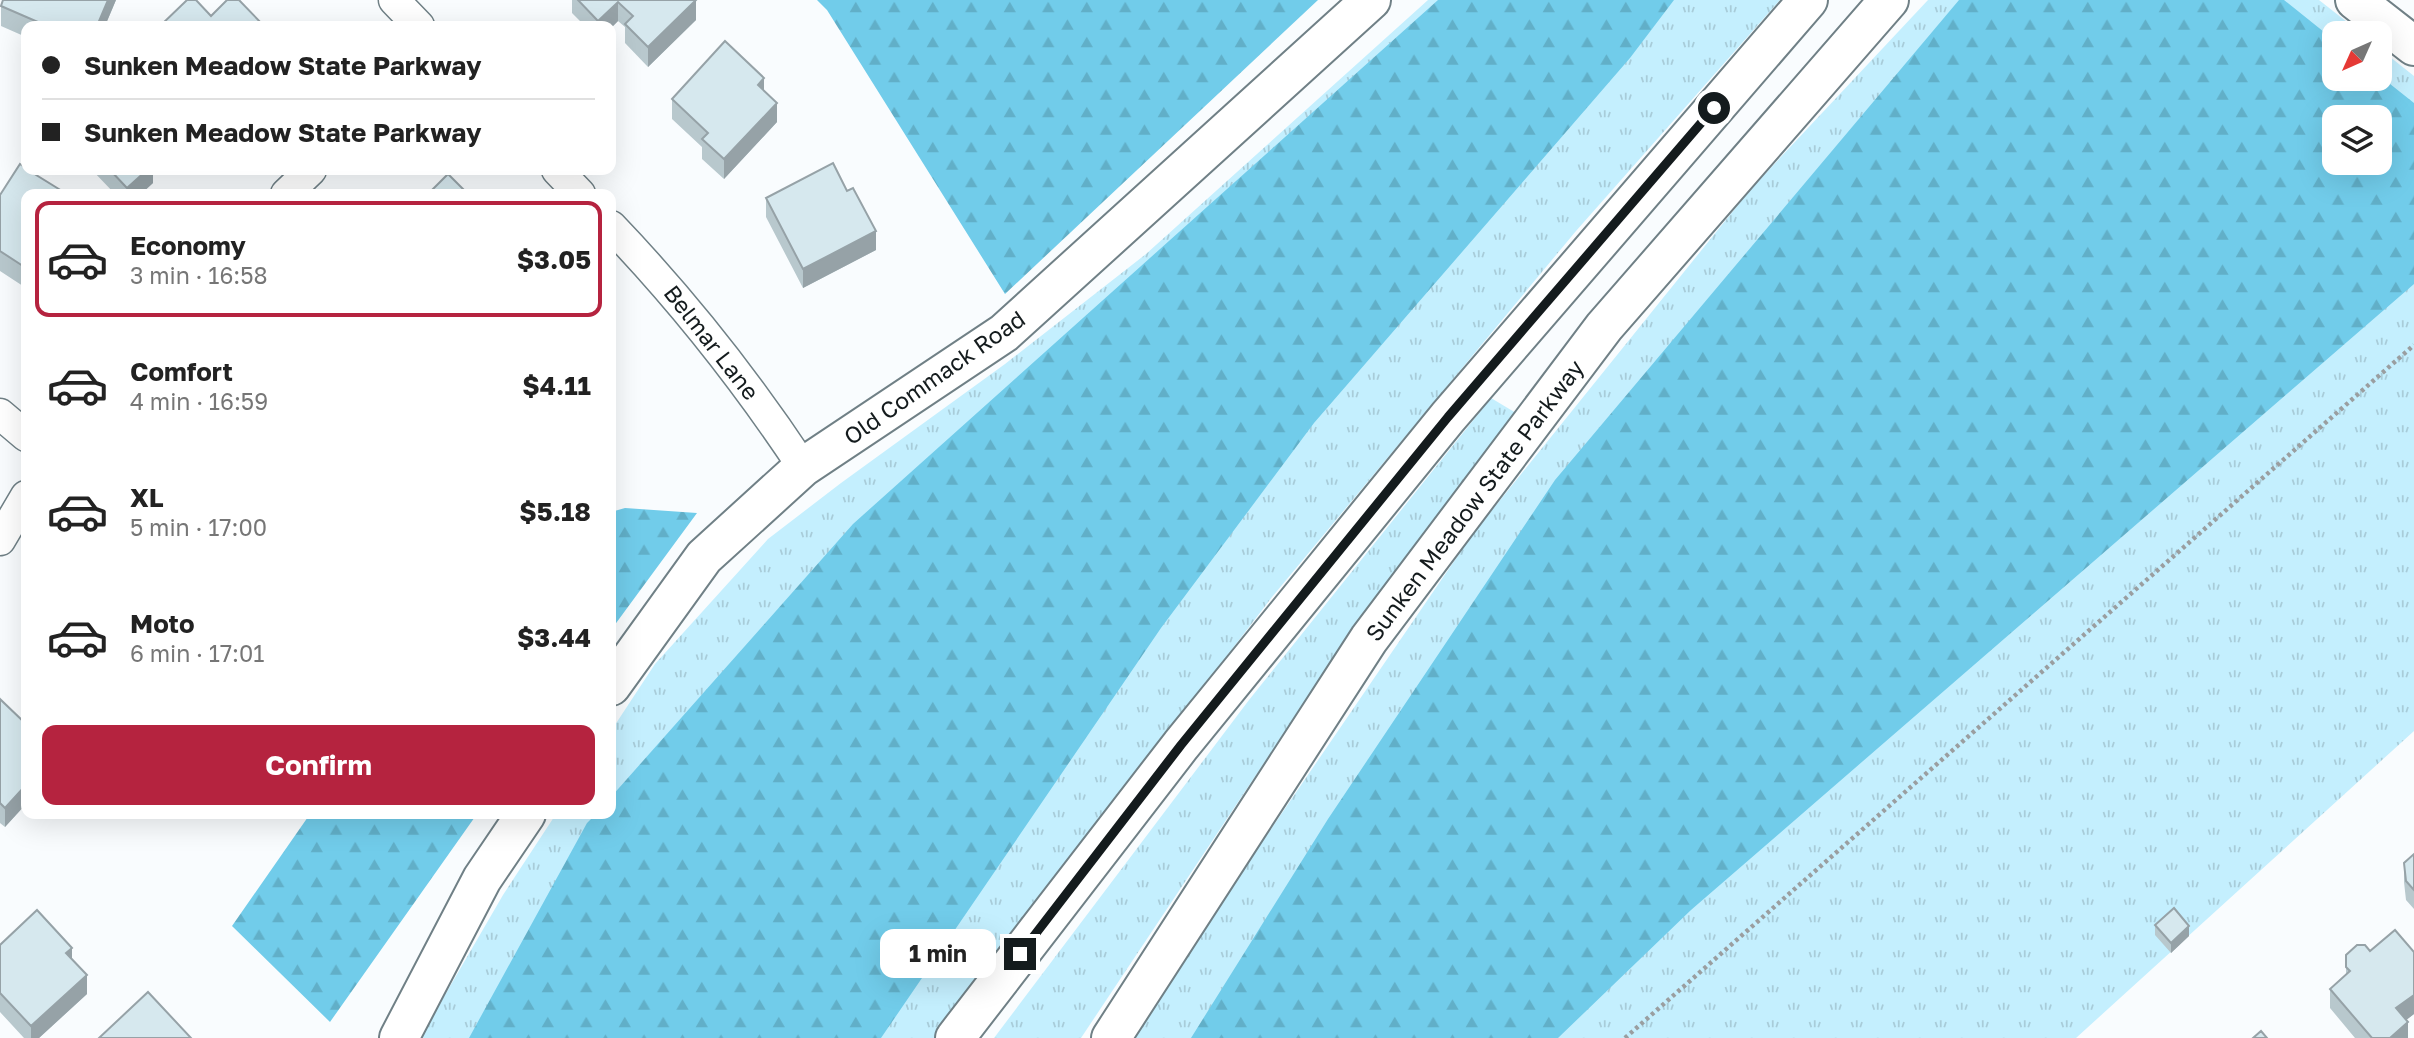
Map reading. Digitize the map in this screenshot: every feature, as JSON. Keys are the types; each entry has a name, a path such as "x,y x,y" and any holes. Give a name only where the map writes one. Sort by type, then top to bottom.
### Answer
{"main road":[{"name":"Old Commack Road","path":"616,679 704,556 803,467 1004,333 1371,0"},
{"path":"955,1038 1181,745 1448,417 1808,0"},
{"name":"Sunken Meadow State Parkway","path":"1111,1038 1369,639 1604,327 1889,0"},
{"path":"2355,0 2414,46"},
{"path":"399,1038 482,879 523,819"}],"street":[{"path":"394,0 414,21"},
{"path":"291,189 306,175"},
{"path":"562,175 575,189"},
{"name":"Belmar Lane","path":"616,231 666,283 767,412 803,467"},
{"path":"0,414 21,432"},
{"path":"0,540 21,504"}],"path":[{"path":"1625,1038 2414,345"}],"green space":[{"path":"817,0 1318,0 1005,294 827,10"},
{"path":"1428,0 1780,0 1576,231 1272,597 1031,912 942,1038 420,1038 503,895 553,819 616,819 616,723 655,664 768,539 1005,364 1146,254"},
{"path":"1438,0 1674,0 1630,58 1314,423 1161,628 881,1038 469,1038 587,823 591,819 616,819 616,791 853,524"},
{"path":"1928,0 2319,0 2346,21 2322,21 2322,91 2392,91 2392,59 2414,76 2414,731 2076,1038 1134,1038 1180,962 1472,535 1750,190"},
{"path":"1959,0 2284,0 2322,30 2322,91 2392,91 2392,86 2414,103 2414,284 1691,910 1558,1038 1191,1038 1328,819 1555,480"},
{"path":"1491,398 1516,413 1298,712 1081,1038 994,1038 1249,700"},
{"path":"625,508 697,513 616,623 616,511"},
{"path":"307,819 473,819 330,1022 232,926"}],"building":[{"path":"3,0 108,0 99,21 36,21 1,6"},
{"path":"187,0 196,0 211,16 227,0 239,0 259,21 165,21"},
{"path":"578,0 696,0 648,47 625,24 633,16 618,2 598,21"},
{"path":"725,41 764,78 758,85 777,103 724,159 702,139 708,133 672,99"},
{"path":"833,163 847,191 853,188 876,231 803,269 766,198"},
{"path":"20,164 21,175 36,175 59,189 21,189 21,265 0,251 0,195"},
{"path":"115,175 141,175 127,188"},
{"path":"449,175 463,189 433,189"},
{"path":"0,699 21,719 21,790 5,808 0,803"},
{"path":"2414,854 2414,890 2406,881 2404,863"},
{"path":"2174,908 2189,926 2171,943 2155,925"},
{"path":"37,910 72,948 66,953 87,975 31,1026 0,993 0,945"},
{"path":"2395,930 2414,952 2414,995 2396,1008 2408,1022 2390,1038 2372,1038 2330,989 2350,971 2346,967 2346,955 2357,945 2365,945 2370,951"},
{"path":"148,992 191,1038 99,1038"},
{"path":"2261,1031 2267,1038 2253,1038"}],"route":[{"path":"1020,954 1181,745 1448,417 1714,108"}]}
